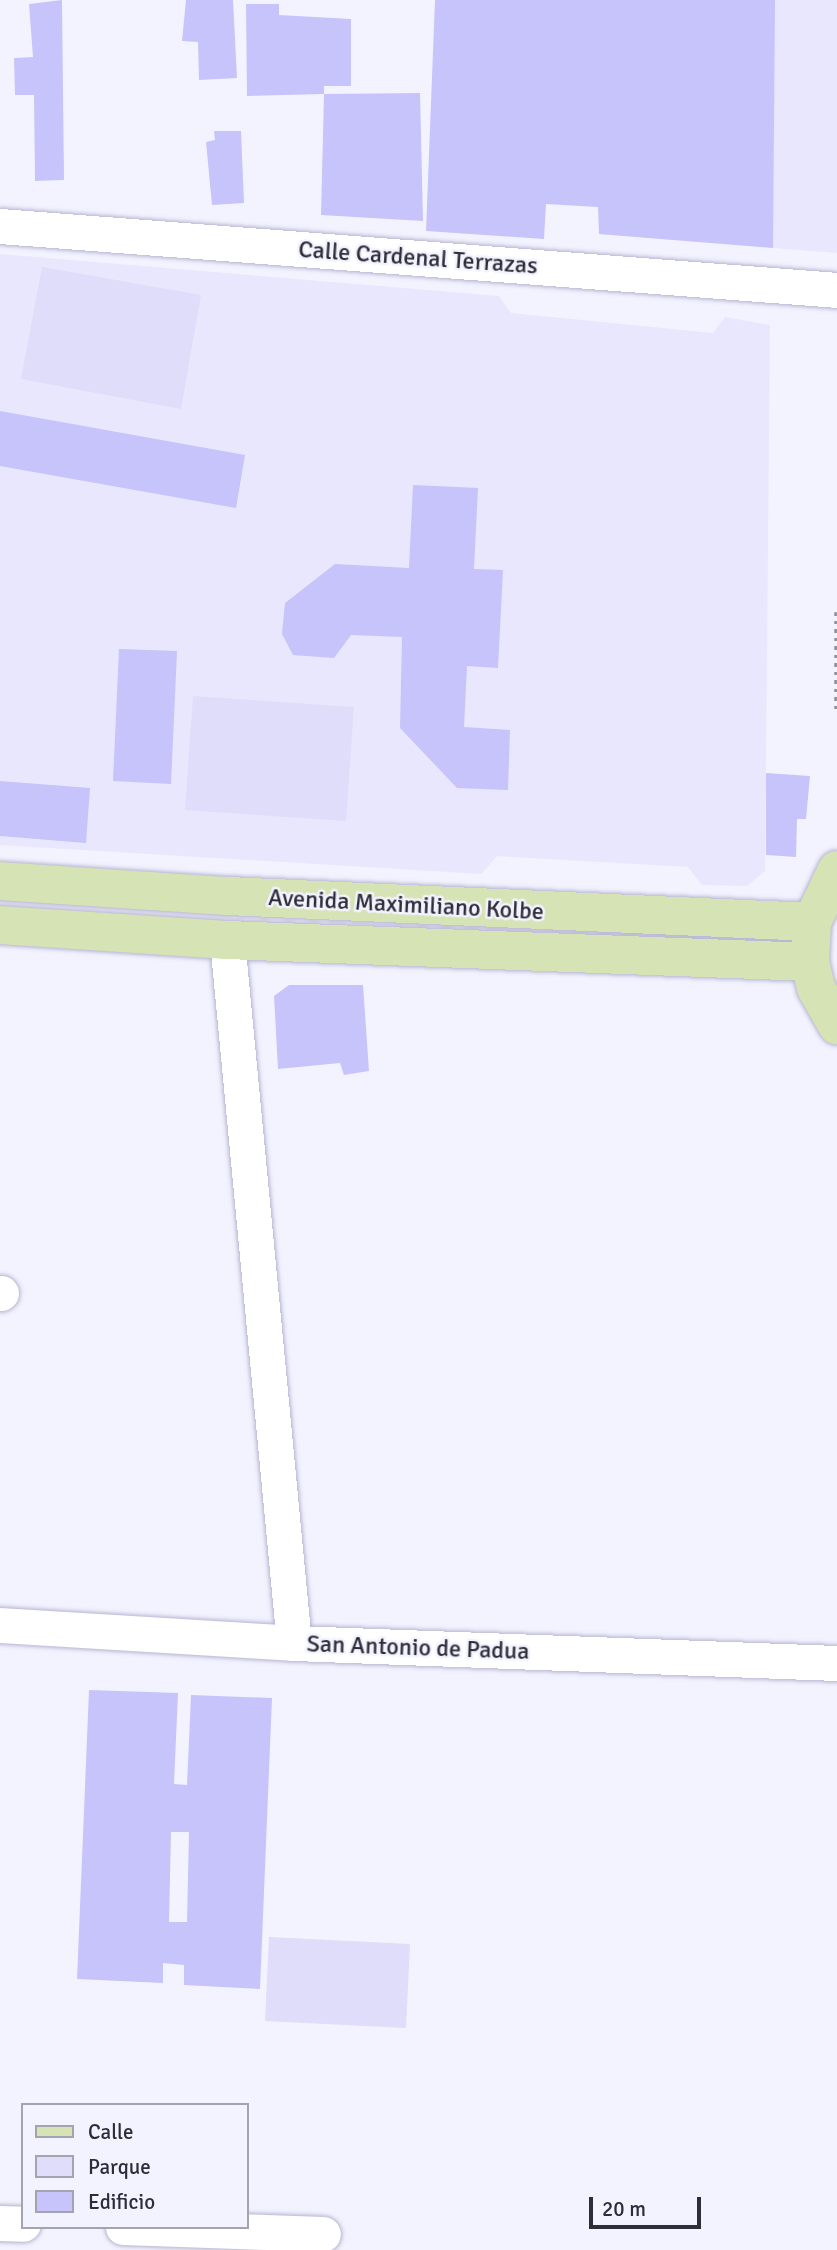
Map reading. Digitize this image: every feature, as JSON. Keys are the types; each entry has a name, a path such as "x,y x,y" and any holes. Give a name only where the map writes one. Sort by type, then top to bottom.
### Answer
{"main road":[{"path":"837,870 812,922 810,962 816,988 837,1025"},
{"name":"Avenida Maximiliano Kolbe","path":"0,881 228,896 812,922"},
{"name":"Avenida Maximiliano Kolbe","path":"0,926 227,940 810,962"}],"street":[{"name":"Calle Cardenal Terrazas","path":"0,226 837,290"},
{"path":"227,940 294,1643"},
{"name":"San Antonio de Padua","path":"0,1625 294,1643 837,1663"},
{"path":"0,2223 21,2224"},
{"path":"180,2229 323,2234"}],"path":[{"path":"836,711 837,612"}],"shaded area":[{"path":"598,0 837,0 837,253 599,234"},
{"path":"0,254 499,296 511,313 713,333 725,317 770,325 765,871 747,886 702,885 688,867 497,856 481,874 0,845"}],"green space":[{"path":"42,267 201,295 181,409 21,379"},
{"path":"193,696 354,707 346,821 185,810"},
{"path":"269,1937 410,1944 406,2028 265,2021"}],"building":[{"path":"62,0 64,180 35,181 34,95 15,95 14,58 33,57 29,4"},
{"path":"186,0 233,0 237,78 199,80 198,42 182,41"},
{"path":"435,0 775,0 773,248 599,234 598,207 546,204 544,239 426,231"},
{"path":"246,4 279,4 279,15 351,19 351,86 324,86 324,94 247,96"},
{"path":"420,93 423,221 321,215 324,94"},
{"path":"214,131 241,131 244,203 212,205 206,142 215,140"},
{"path":"0,411 245,455 236,508 0,466"},
{"path":"413,485 478,488 474,569 503,570 498,668 467,666 464,727 510,730 508,790 457,788 400,728 402,637 351,635 334,658 293,655 282,634 285,603 335,564 409,568"},
{"path":"119,649 177,651 171,784 113,781"},
{"path":"766,773 810,776 806,819 797,819 796,857 766,855"},
{"path":"0,781 90,788 86,843 0,836"},
{"path":"289,985 363,985 369,1071 344,1075 340,1063 278,1069 274,996"},
{"path":"89,1690 178,1693 174,1784 187,1785 191,1695 272,1698 260,1989 184,1985 184,1965 163,1963 163,1983 77,1979","holes":["171,1832 189,1832 187,1922 169,1922"]}]}
